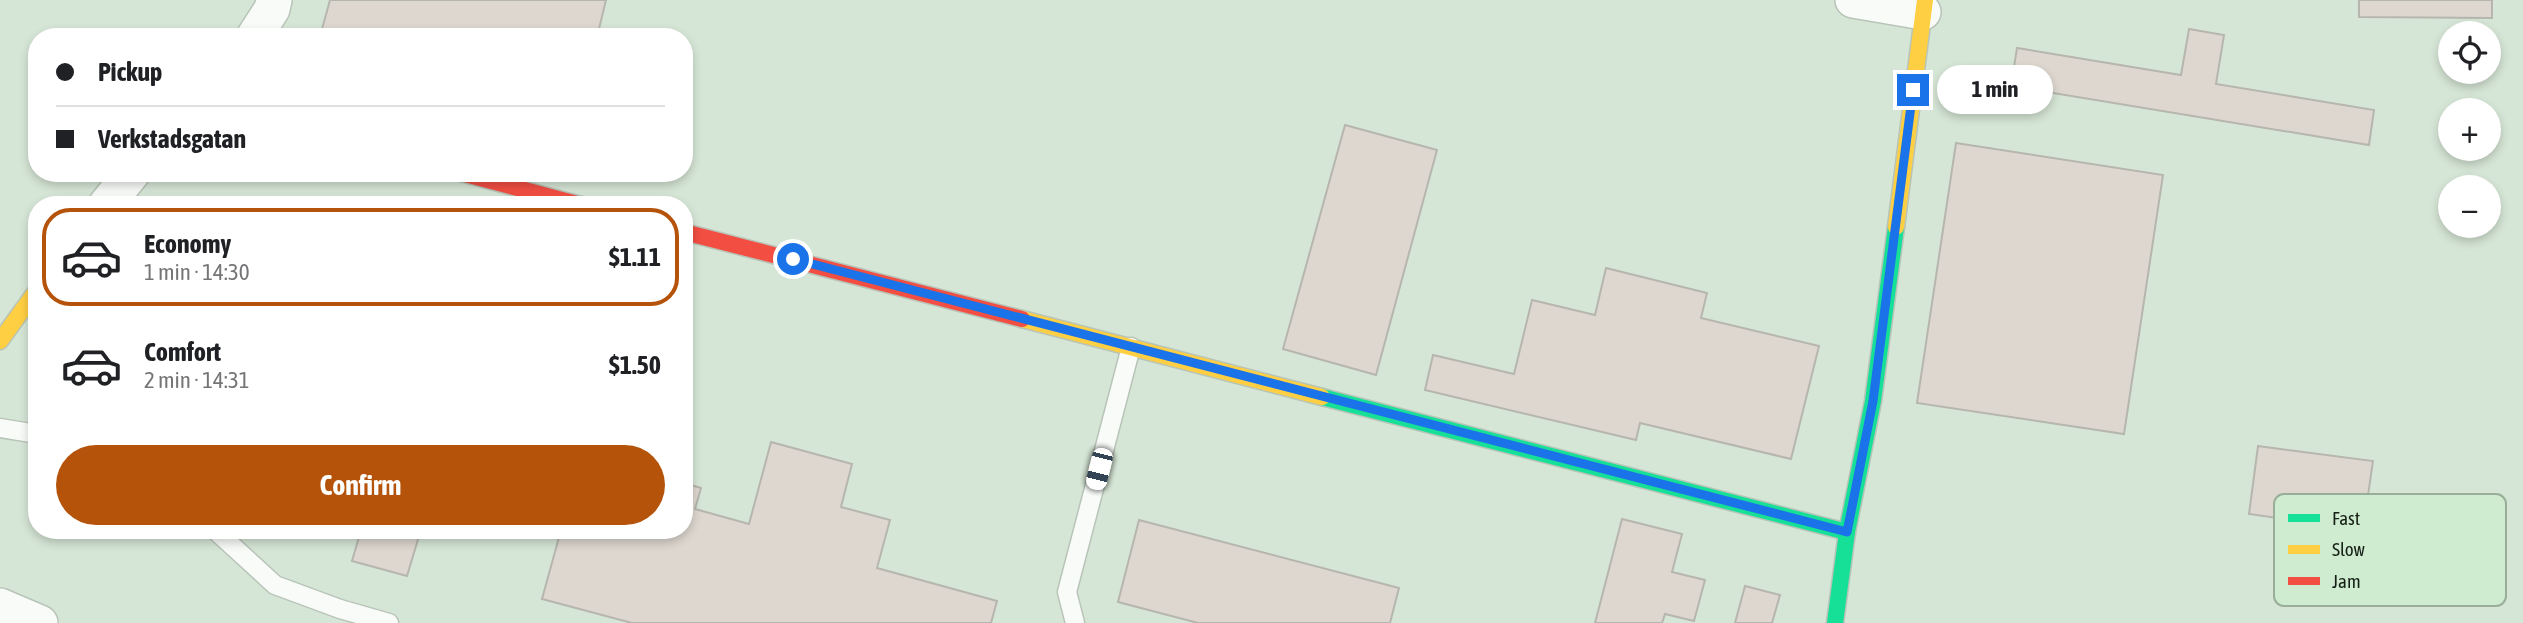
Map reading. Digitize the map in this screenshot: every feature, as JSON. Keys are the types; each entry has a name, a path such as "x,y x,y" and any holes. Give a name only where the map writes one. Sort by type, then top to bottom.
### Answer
{"street":[{"path":"260,28 272,9 274,0"},
{"path":"1835,623 1847,532 1873,401 1924,6 1853,0"},
{"path":"113,196 125,182"},
{"path":"495,182 547,196"},
{"path":"693,234 1847,532"},
{"path":"0,341 28,302"},
{"path":"0,606 40,623"}],"lane":[{"path":"1075,623 1067,592 1131,347"},
{"path":"0,428 28,433"},
{"path":"225,539 275,585 389,623"}],"building":[{"path":"330,0 606,0 599,28 322,28"},
{"path":"2359,0 2492,0 2492,18 2359,17"},
{"path":"2189,29 2224,35 2216,84 2374,110 2369,145 2011,86 2017,48 2181,75"},
{"path":"1345,125 1437,150 1376,375 1283,349"},
{"path":"1956,143 2163,175 2124,434 1917,403"},
{"path":"1606,268 1707,293 1701,318 1819,346 1791,459 1640,423 1636,440 1425,390 1433,355 1514,374 1532,300 1595,315"},
{"path":"771,442 852,464 841,507 890,520 877,568 997,601 991,623 632,623 542,599 559,539 693,539 693,486 701,488 695,509 749,524"},
{"path":"2258,446 2373,461 2368,494 2274,494 2274,518 2249,514"},
{"path":"1622,519 1682,534 1672,572 1705,580 1694,621 1665,614 1662,623 1595,623"},
{"path":"1139,520 1399,588 1390,623 1198,623 1118,602"},
{"path":"358,539 418,539 407,576 352,561"},
{"path":"1745,586 1780,595 1772,623 1735,623"}],"traffic: fast":[{"path":"1835,623 1847,532 1873,401 1896,227"},
{"path":"1322,397 1847,532"}],"traffic: slow":[{"path":"1896,227 1925,0"},
{"path":"0,341 28,302"},
{"path":"1022,319 1322,397"}],"traffic: jam":[{"path":"495,182 547,196"},
{"path":"693,234 1022,319"}],"route":[{"path":"793,259 1847,532 1873,401 1913,90"}]}
